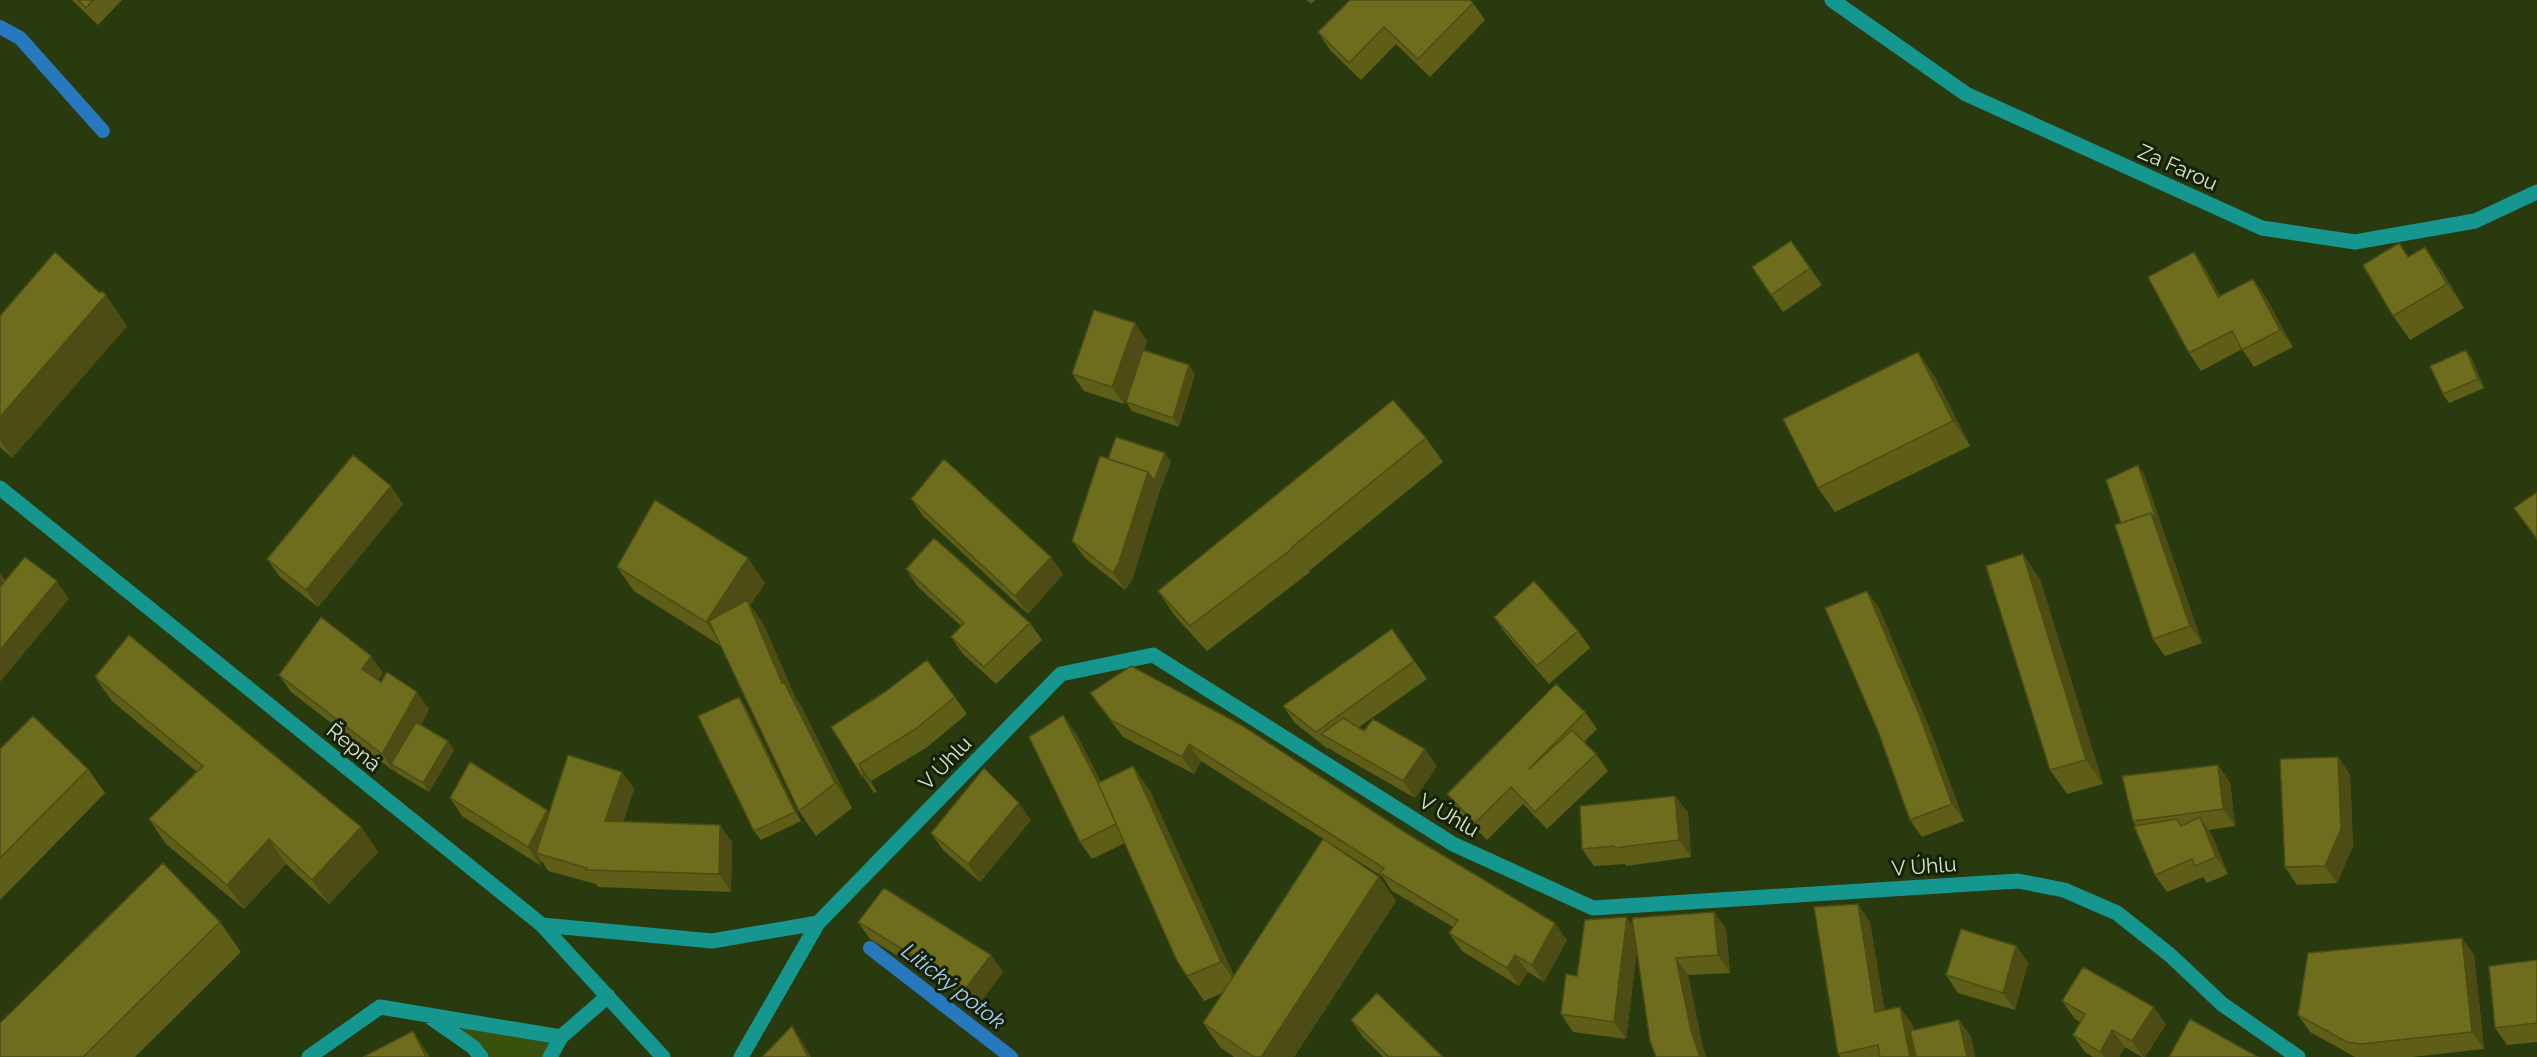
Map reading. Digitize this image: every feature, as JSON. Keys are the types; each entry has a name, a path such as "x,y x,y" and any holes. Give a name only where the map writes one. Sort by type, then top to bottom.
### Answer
{"street":[{"name":"Za Farou","path":"1832,0 1966,94 2262,228 2355,242 2475,221 2537,192"},
{"name":"Řepná","path":"0,488 542,926 663,1057"},
{"name":"V Úhlu","path":"741,1057 818,923 1061,674 1153,654 1453,844 1593,908 2018,881 2064,890 2117,913 2170,956 2222,1004 2298,1057"},
{"path":"542,926 712,941 818,923"},
{"path":"550,1057 561,1036 608,996"},
{"path":"309,1057 380,1007 561,1036"},
{"path":"428,1015 473,1047 481,1057"}],"green space":[{"path":"428,1015 561,1037 550,1057 481,1057"}],"building":[{"path":"78,0 93,0 86,8"},
{"path":"1350,0 1470,0 1473,3 1418,59 1384,27 1349,63 1318,32"},
{"path":"1791,241 1810,268 1771,295 1752,267"},
{"path":"2399,243 2408,257 2425,247 2447,284 2393,316 2363,265"},
{"path":"55,252 100,293 102,291 106,295 0,417 0,316"},
{"path":"2194,252 2218,297 2253,279 2280,330 2242,350 2232,331 2189,353 2148,277"},
{"path":"1094,310 1135,323 1112,387 1072,374"},
{"path":"1143,350 1189,365 1173,418 1126,402"},
{"path":"2466,350 2478,379 2443,394 2430,366"},
{"path":"1918,352 1953,421 1818,488 1783,419"},
{"path":"1393,400 1426,438 1293,548 1190,626 1158,591"},
{"path":"1116,437 1165,453 1154,481 1148,472 1108,459"},
{"path":"353,455 391,486 306,590 267,559"},
{"path":"1100,456 1148,472 1119,562 1113,573 1072,541"},
{"path":"944,459 1051,557 1015,596 911,499"},
{"path":"2138,465 2157,521 2151,513 2121,523 2106,480"},
{"path":"2537,492 2537,539 2514,508"},
{"path":"655,500 748,558 706,622 617,567"},
{"path":"2151,513 2190,626 2153,639 2115,525"},
{"path":"934,538 1030,623 984,667 951,637 964,623 906,569"},
{"path":"2023,554 2086,760 2050,770 1986,566"},
{"path":"25,557 57,581 0,650 0,587"},
{"path":"1534,581 1578,631 1537,666 1494,617"},
{"path":"1867,591 1919,714 1952,804 1910,820 1878,731 1825,608"},
{"path":"747,600 782,683 784,682 835,783 799,811 709,621"},
{"path":"321,617 371,656 362,669 381,682 387,672 417,692 382,754 279,675"},
{"path":"1392,629 1414,661 1316,732 1283,706"},
{"path":"129,635 361,827 312,880 269,839 227,885 149,819 203,766 95,677"},
{"path":"927,660 955,697 914,730 859,764 864,775 862,776 831,727 885,692"},
{"path":"1131,666 1243,726 1406,833 1555,923 1532,965 1515,955 1507,968 1449,933 1458,920 1380,873 1384,868 1189,744 1182,757 1111,720 1090,693"},
{"path":"1556,684 1585,712 1529,769 1572,730 1596,754 1535,812 1511,787 1475,823 1447,794"},
{"path":"739,697 795,812 754,831 698,716"},
{"path":"1063,715 1116,824 1080,842 1029,737"},
{"path":"33,716 88,769 0,858 0,749"},
{"path":"1343,718 1364,731 1373,719 1425,749 1403,781 1321,734"},
{"path":"416,722 448,741 423,783 391,764"},
{"path":"568,755 622,772 605,821 720,825 719,874 586,870 587,868 536,853"},
{"path":"2338,757 2341,829 2325,866 2285,867 2280,759"},
{"path":"470,762 547,810 528,847 450,798"},
{"path":"2218,765 2223,809 2133,821 2122,776"},
{"path":"1133,766 1221,962 1187,976 1177,961 1098,783"},
{"path":"984,768 1019,803 968,864 931,833"},
{"path":"1675,796 1679,840 1614,848 1614,846 1582,849 1580,806"},
{"path":"2200,817 2216,857 2195,866 2192,859 2155,875 2134,826 2177,819 2181,826"},
{"path":"1323,839 1379,877 1261,1057 1254,1057 1203,1023"},
{"path":"163,863 220,922 83,1057 0,1057 0,1023"},
{"path":"884,888 991,955 966,988 858,922"},
{"path":"1858,904 1875,1012 1900,1007 1910,1057 1880,1057 1878,1045 1838,1054 1814,907"},
{"path":"1714,912 1718,955 1676,958 1691,1031 1700,1057 1656,1057 1650,1041 1632,918"},
{"path":"1627,917 1614,1022 1561,1014 1566,974 1577,976 1585,920"},
{"path":"1961,929 2016,946 2003,993 1946,975"},
{"path":"2462,938 2472,1032 2361,1044 2347,1042 2298,1015 2308,953"},
{"path":"2537,960 2537,1023 2495,1028 2489,966"},
{"path":"2083,967 2154,1007 2132,1041 2112,1030 2100,1052 2073,1035 2085,1014 2062,1001"},
{"path":"1377,993 1443,1057 1389,1057 1351,1020"},
{"path":"2190,1019 2258,1057 2169,1057"},
{"path":"1959,1020 1967,1057 1916,1057 1910,1031"},
{"path":"792,1026 808,1057 762,1057"},
{"path":"413,1031 426,1057 363,1057"}],"waterway":[{"path":"0,27 20,38 103,131"},
{"name":"Litický potok","path":"870,948 1011,1057"}]}
